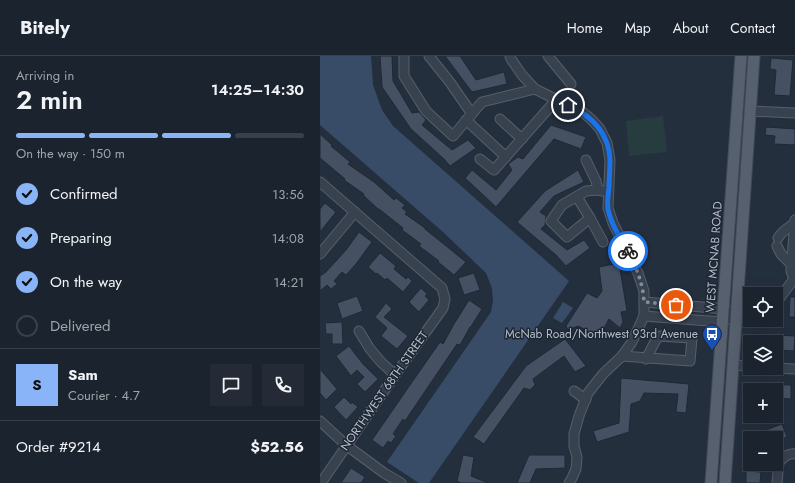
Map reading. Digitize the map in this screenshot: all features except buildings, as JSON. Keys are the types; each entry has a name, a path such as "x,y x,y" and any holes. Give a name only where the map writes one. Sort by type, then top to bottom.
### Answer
{"main road":[{"name":"WEST MCNAB ROAD","path":"711,483 741,56"},
{"path":"725,483 754,56"}],"street":[{"path":"404,56 404,76 426,111 453,136 482,102 535,89"},
{"path":"429,56 449,81 469,117 506,157"},
{"path":"510,56 511,60 522,75 535,89 580,110 600,129 607,143 610,160 608,208 613,223 638,273 644,291 644,316 632,342 622,356 603,374 588,393 579,416 574,434 574,446 577,457 576,469 569,483"},
{"path":"548,56 571,84"},
{"path":"480,159 494,170 556,100"},
{"path":"750,111 795,113"},
{"path":"500,119 522,139"},
{"path":"586,160 596,181 598,190"},
{"path":"320,182 355,212 320,254"},
{"path":"590,218 567,237 551,221 562,206 586,191 598,190 608,192"},
{"path":"577,197 603,242"},
{"name":"NORTHWEST 68TH STREET","path":"321,483 395,374 443,308 445,299 442,288 355,212"},
{"path":"783,294 794,280 792,265 795,220"},
{"path":"792,265 781,254 778,242 781,233 785,229 795,224"},
{"path":"644,302 724,309 736,316"},
{"path":"644,316 722,322 736,316"},
{"path":"359,331 370,349 381,362 395,374"},
{"path":"622,356 646,358 690,361 692,338 658,336 646,358"},
{"path":"733,365 743,366"},
{"path":"783,369 795,370"},
{"path":"574,391 586,400"},
{"path":"320,421 346,445 384,473 401,483"},
{"path":"777,483 779,462 790,453 795,454"}],"green space":[{"path":"663,116 667,152 629,156 626,121"}],"water":[{"path":"320,56 371,56 373,85 382,110 393,126 569,281 429,483 419,483 387,462 491,312 493,301 492,288 486,273 443,232 320,125"},
{"path":"563,302 573,308 562,323 553,318"}],"way so far":[{"path":"628,251 644,291 644,302 676,305"}],"place":[{"name":"McNab Road/Northwest 93rd Avenue","path":"712,351"}],"route":[{"path":"568,105 580,110 591,119 600,129 607,143 610,160 608,208 613,223 628,251"}]}
